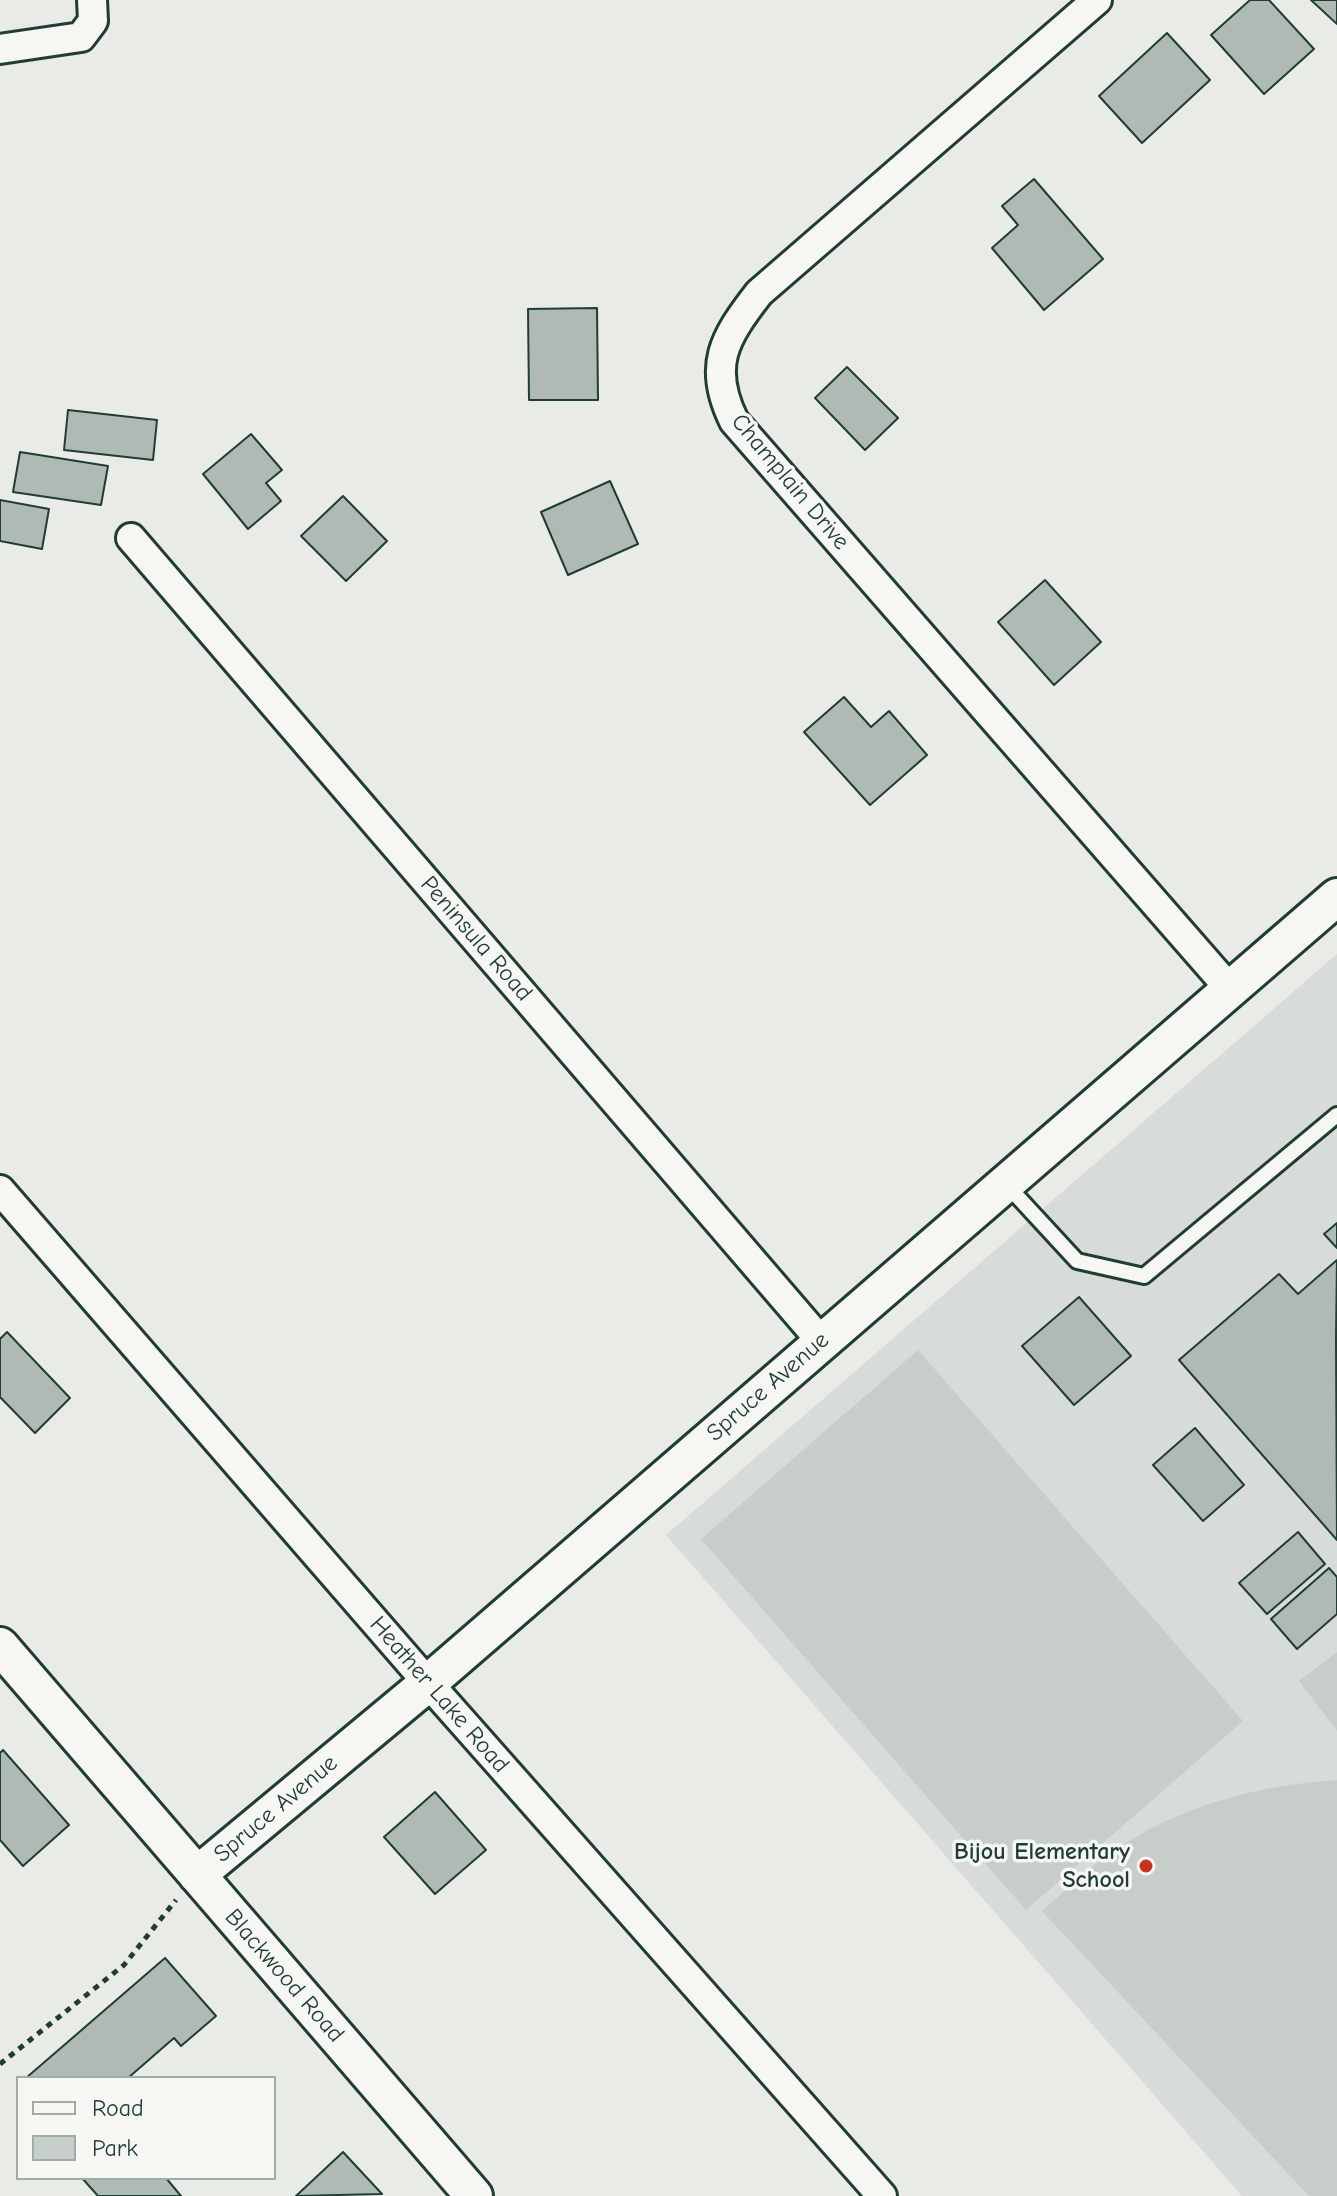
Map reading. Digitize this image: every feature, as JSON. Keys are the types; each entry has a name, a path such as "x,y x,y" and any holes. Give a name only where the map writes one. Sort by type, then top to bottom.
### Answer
{"street":[{"path":"0,49 81,37 93,21 92,0"},
{"name":"Champlain Drive","path":"1097,0 759,293 724,346 719,371 724,400 734,421 1230,989"},
{"name":"Peninsula Road","path":"131,538 821,1341"},
{"name":"Spruce Avenue","path":"197,1875 428,1683 1337,897"},
{"name":"Heather Lake Road","path":"0,1190 428,1683 882,2196"},
{"name":"Blackwood Road","path":"0,1646 468,2194"}],"lane":[{"path":"1005,1183 1077,1261 1144,1276 1337,1115"}],"path":[{"path":"0,2064 124,1965 197,1875"}],"shaded area":[{"name":"Bijou Elementary School","path":"1337,954 1337,2196 1242,2196 666,1535"}],"green space":[{"path":"918,1350 1243,1721 1026,1910 701,1539"},
{"path":"1337,1652 1337,1731 1299,1681"},
{"path":"1337,1780 1337,2196 1309,2196 1042,1911 1103,1859 1137,1836 1191,1810 1248,1793"}],"building":[{"path":"1250,0 1269,0 1314,49 1264,94 1211,35"},
{"path":"1311,0 1337,0 1337,24"},
{"path":"1167,33 1210,80 1142,143 1099,96"},
{"path":"1034,179 1103,259 1044,310 992,248 1018,225 1002,206"},
{"path":"597,308 598,400 529,400 528,309"},
{"path":"847,367 898,418 865,450 815,398"},
{"path":"68,410 157,420 153,460 64,450"},
{"path":"251,434 282,470 266,483 281,501 248,529 203,474"},
{"path":"20,452 108,466 101,505 13,492"},
{"path":"610,481 638,544 568,575 541,512"},
{"path":"343,496 387,541 346,581 301,536"},
{"path":"0,500 49,509 42,549 0,541"},
{"path":"1045,580 1101,642 1054,685 998,622"},
{"path":"844,697 871,727 889,711 927,755 870,805 804,732"},
{"path":"1337,1223 1337,1248 1324,1234"},
{"path":"1337,1260 1337,1540 1179,1360 1279,1274 1298,1294"},
{"path":"1079,1297 1131,1356 1074,1405 1022,1346"},
{"path":"7,1332 70,1398 35,1433 0,1397 0,1339"},
{"path":"1195,1428 1244,1485 1203,1521 1153,1465"},
{"path":"1298,1532 1325,1564 1267,1614 1239,1583"},
{"path":"1329,1568 1337,1577 1337,1614 1297,1649 1271,1619"},
{"path":"3,1750 69,1825 23,1866 0,1840 0,1753"},
{"path":"435,1792 486,1850 435,1894 384,1837"},
{"path":"165,1958 216,2016 181,2046 174,2038 130,2076 28,2076"},
{"path":"343,2152 382,2194 296,2196"},
{"path":"84,2180 168,2180 181,2196 98,2196"}],"place":[{"name":"Bijou Elementary School","path":"1146,1866"}]}
